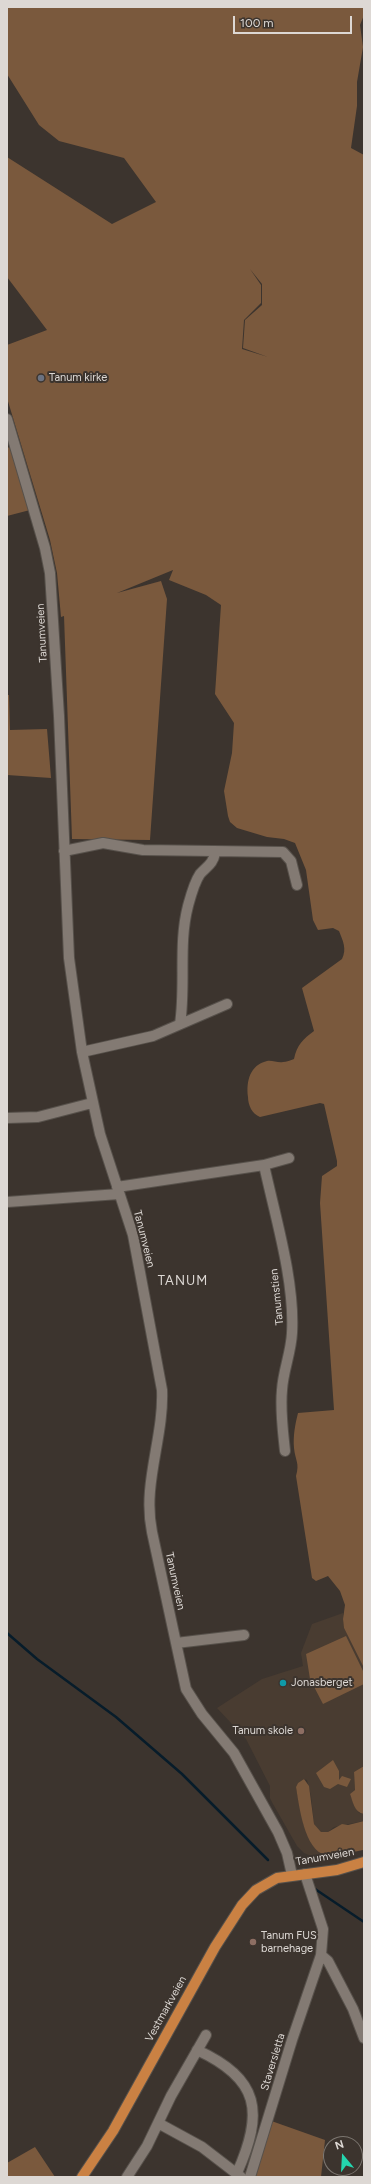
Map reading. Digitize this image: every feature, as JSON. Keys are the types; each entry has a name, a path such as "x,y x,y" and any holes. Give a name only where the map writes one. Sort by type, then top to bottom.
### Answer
{"main road":[{"name":"Tanumveien","path":"292,1875 337,1870 364,1862"},
{"name":"Vestmarkveien","path":"82,2177 113,2131 167,2032 238,1910 250,1895 262,1886 277,1878 292,1875"}],"street":[{"name":"Tanumveien","path":"7,419 43,541 50,573 59,716 69,958 82,1052 92,1103 106,1156 135,1243 162,1390 163,1411 148,1493 148,1516 181,1672 191,1699 234,1753 278,1832 287,1853 292,1875"},
{"path":"64,851 103,843 143,850 215,853 284,852 291,861 297,885"},
{"path":"180,1024 182,1008 183,940 188,907 193,888 201,874 210,866 215,853"},
{"path":"82,1052 153,1036 227,1004"},
{"path":"7,1118 38,1117 92,1103"},
{"path":"7,1202 118,1190 264,1165 289,1158"},
{"name":"Tanumstien","path":"264,1165 284,1258 292,1308 292,1334 282,1390 282,1421 285,1451"},
{"path":"176,1643 244,1635"},
{"name":"Staversletta","path":"250,2177 292,2040 321,1955 323,1929 305,1874"},
{"path":"321,1955 328,1961 353,2009 364,2038"},
{"path":"127,2177 147,2146 206,2034"},
{"name":"Staversletta","path":"158,2124 202,2147 239,2175 251,2134 253,2108 250,2098 243,2082 229,2067 197,2050"}],"shaded area":[{"path":"7,7 364,7 364,15 360,25 363,47 357,82 357,106 351,148 364,155 364,1668 344,1628 343,1619 345,1605 340,1591 328,1576 316,1581 312,1578 296,1476 297,1465 294,1444 294,1430 298,1413 334,1410 320,1203 322,1176 337,1166 337,1161 324,1104 320,1103 260,1117 257,1116 251,1109 248,1091 250,1074 257,1066 267,1061 281,1062 294,1059 301,1043 314,1031 302,988 342,959 344,945 339,931 333,928 318,930 313,920 306,870 295,843 284,839 267,837 237,828 230,822 224,791 232,753 234,723 215,694 221,605 206,595 169,580 173,570 117,593 161,581 167,599 150,840 72,839 64,616 61,617 57,573 50,540 7,398 7,345 47,330 7,277 7,157 112,224 156,202 124,158 59,141 39,125 7,74","holes":["250,269 262,284 262,305 245,320 243,348 268,357 242,349 244,320 261,303 261,285"]},
{"path":"10,447 30,510 7,516 7,448"},
{"path":"7,695 9,695 10,730 47,729 51,778 7,775"},
{"name":"Tanum skole","path":"343,1613 344,1628 364,1668 364,1766 354,1772 355,1790 350,1794 359,1813 364,1814 364,1821 334,1827 328,1832 321,1832 314,1824 311,1796 307,1780 304,1779 298,1783 296,1787 304,1826 315,1848 324,1855 319,1859 304,1853 297,1846 270,1798 270,1786 246,1739 217,1708 262,1679 303,1666 301,1653 312,1624"},
{"path":"346,1636 364,1673 364,1684 323,1704 310,1679 306,1654"},
{"path":"333,1760 339,1771 339,1780 342,1776 351,1779 347,1787 338,1784 330,1789 324,1787 316,1773"},
{"path":"364,1766 364,1814 356,1809 350,1794 355,1790 354,1772"},
{"path":"304,1779 309,1786 314,1824 321,1832 328,1832 342,1824 348,1825 364,1821 363,1850 331,1856 319,1852 312,1845 304,1826 296,1787 298,1783"},
{"path":"263,2118 323,2139 321,2177 244,2177"},
{"path":"35,2147 55,2177 7,2177 7,2163"}],"waterway":[{"path":"7,1633 37,1659 116,1717 182,1774 268,1860"},
{"path":"315,1889 364,1922"}],"place":[{"name":"Tanum kirke","path":"41,378"},
{"name":"Jonasberget","path":"283,1683"},
{"name":"Tanum skole","path":"301,1731"},
{"name":"Tanum FUS barnehage","path":"253,1942"}],"district":[{"name":"TANUM","path":"183,1281"}]}
